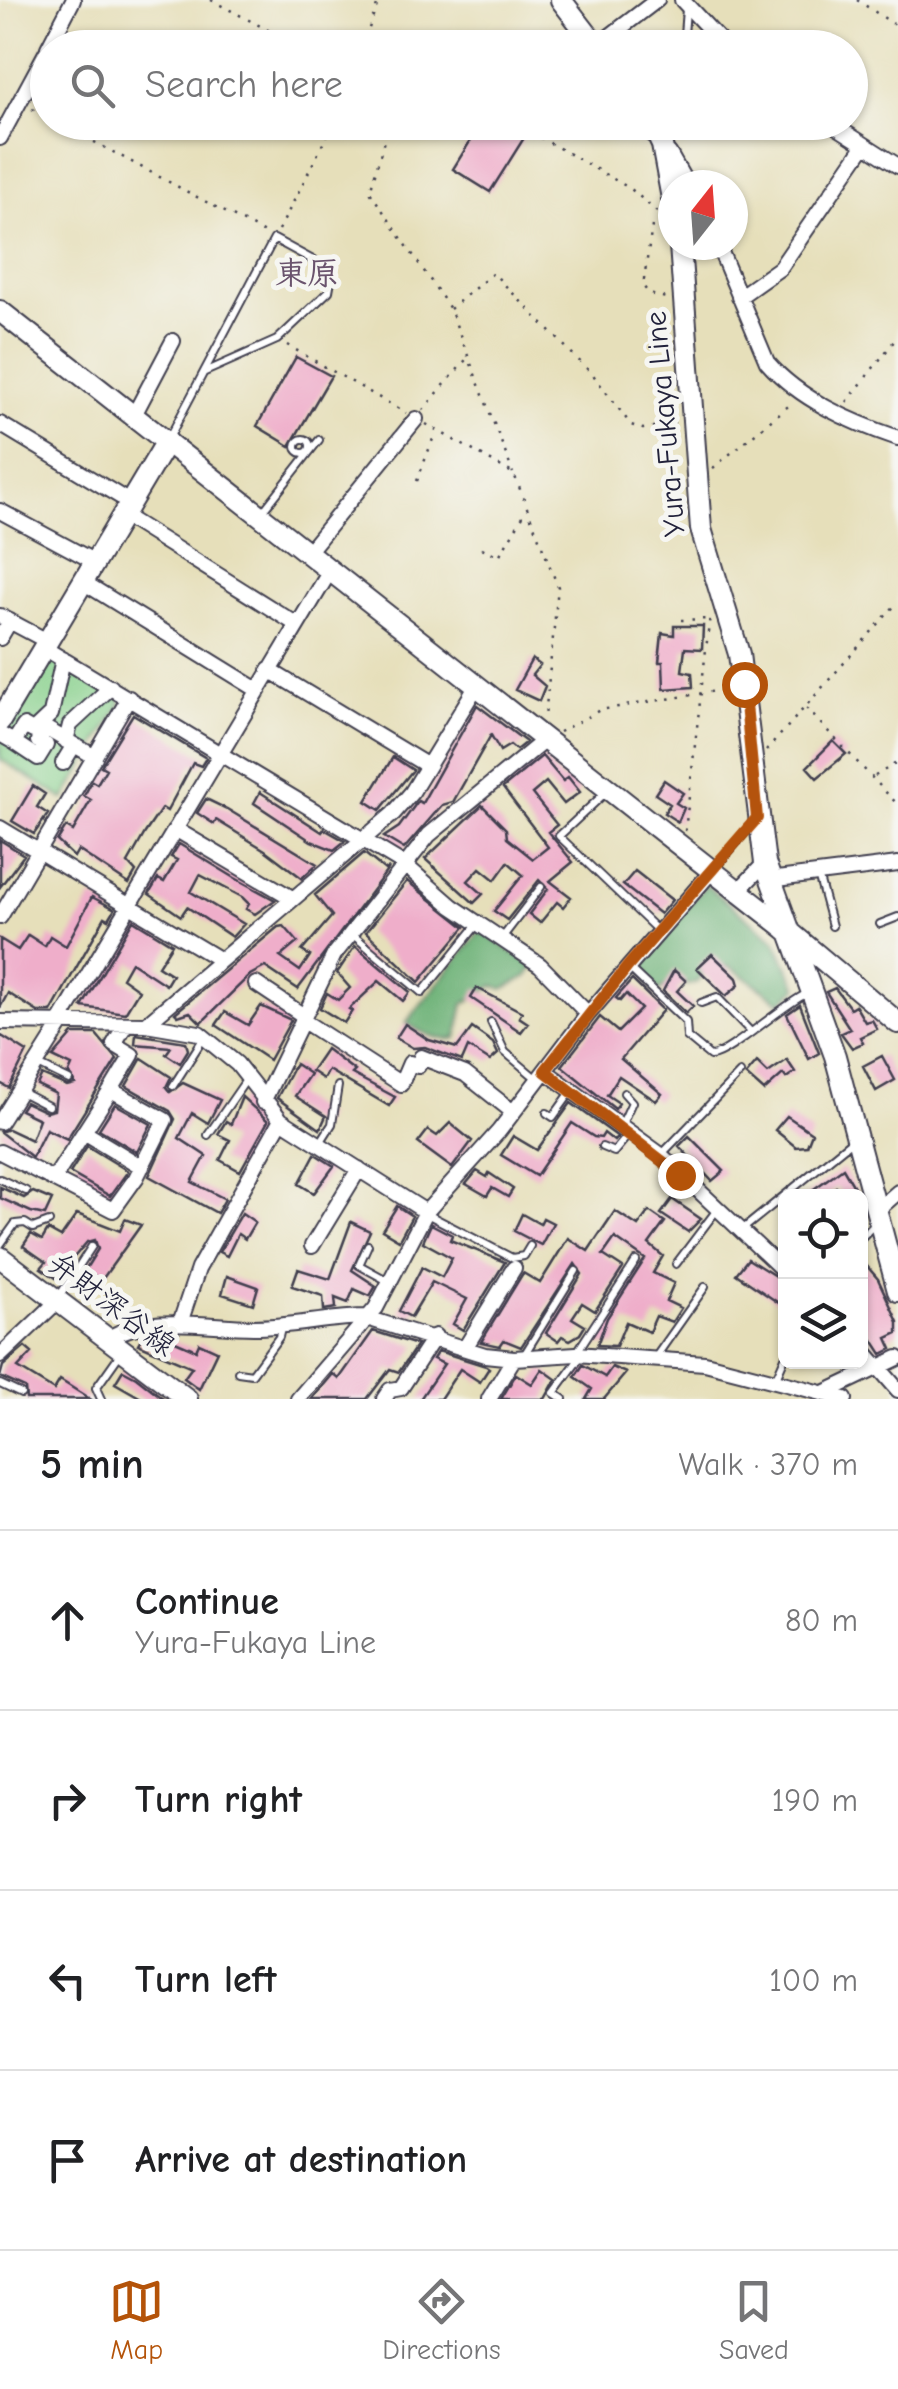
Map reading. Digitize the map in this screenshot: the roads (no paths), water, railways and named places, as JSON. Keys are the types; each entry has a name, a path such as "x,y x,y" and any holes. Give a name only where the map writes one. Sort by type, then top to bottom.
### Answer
{"street":[{"path":"58,30 74,0"},
{"path":"562,0 584,30"},
{"path":"619,30 657,0"},
{"path":"684,1 711,30"},
{"path":"0,138 30,82"},
{"path":"660,140 677,170"},
{"path":"855,140 898,166"},
{"path":"662,144 667,170"},
{"path":"739,297 780,268 864,146"},
{"name":"Yura-Fukaya Line","path":"681,260 695,483 716,612 744,684 757,818 767,872 835,1056 876,1217 893,1254 898,1290"},
{"path":"724,260 767,362 838,414 898,438"},
{"path":"0,312 738,890 898,1023"},
{"path":"134,415 173,342"},
{"path":"308,552 416,419"},
{"path":"0,424 296,624"},
{"path":"63,659 42,728 46,745 38,758 14,742 0,722 167,441"},
{"path":"0,511 95,562"},
{"path":"0,1122 330,570"},
{"path":"84,582 258,690"},
{"path":"0,638 5,618 63,659 366,840 540,966 588,1014"},
{"path":"269,670 428,766"},
{"path":"14,742 24,726 70,725 111,687"},
{"path":"146,1024 366,840 412,792 476,687"},
{"path":"0,918 129,698"},
{"path":"62,763 70,743 70,725"},
{"path":"42,728 94,757"},
{"path":"263,1102 334,956 429,836 544,739"},
{"path":"0,828 220,960"},
{"path":"174,829 292,898"},
{"path":"738,890 767,872 818,873 898,864"},
{"path":"298,1399 368,1318 425,1212 514,1112 588,1014 712,870"},
{"path":"256,984 401,1084 410,1063 418,1066 422,1057 465,1074 514,1112"},
{"path":"0,1022 146,1024 178,1028 203,1038 238,1064 263,1102 281,1120 425,1212"},
{"path":"54,1178 132,1055 114,1044 126,1024"},
{"path":"542,1076 572,1091 661,1156 778,1265"},
{"path":"0,1152 113,1210 142,1167 166,1120 111,1090"},
{"path":"180,1323 198,1269 281,1120"},
{"path":"84,1132 142,1167"},
{"path":"312,1246 359,1169"},
{"path":"876,1217 898,1192"},
{"name":"弁財深谷線","path":"1,1255 187,1399"},
{"path":"465,1348 514,1268"},
{"path":"0,1356 58,1299"},
{"path":"116,1343 127,1327 368,1318 465,1348 519,1357 579,1354 705,1363 776,1378 818,1396 845,1399"},
{"path":"384,1399 390,1390 401,1388 435,1336"},
{"path":"868,1355 898,1390"},
{"path":"489,1399 519,1357"},
{"path":"818,1396 898,1358"}],"lane":[{"path":"684,1 684,30"},
{"path":"662,144 663,140"},
{"path":"167,441 274,239 320,264 331,284 277,340 205,372"},
{"path":"260,515 311,446"},
{"path":"609,790 559,836 659,932"},
{"path":"712,870 757,818"},
{"path":"818,873 832,926"},
{"path":"502,939 542,887"},
{"path":"880,924 898,917"},
{"path":"352,934 422,993 478,924"},
{"path":"628,966 686,1022 687,1037 704,1054 722,1055 780,1006 810,992"},
{"path":"702,1004 717,997 751,1032"},
{"path":"491,1022 505,1052 542,1076"},
{"path":"173,1086 203,1038"},
{"path":"37,1064 69,1080"},
{"path":"661,1156 740,1072"},
{"path":"208,1135 246,1079"},
{"path":"320,1144 332,1124 338,1086"},
{"path":"20,1091 48,1106"},
{"path":"547,1113 552,1117 572,1091"},
{"path":"602,1147 614,1152 625,1130 632,1102 624,1093"},
{"path":"739,1233 764,1208 856,1138"},
{"path":"0,1178 26,1191"},
{"path":"676,1264 716,1210"},
{"path":"425,1212 512,1258 524,1256 530,1246"},
{"path":"868,1228 876,1217"},
{"path":"1,1255 15,1224 25,1223 33,1228 49,1222"},
{"path":"58,1299 92,1246"},
{"path":"368,1246 359,1265 390,1282"},
{"path":"563,1399 554,1393 636,1261"},
{"path":"519,1357 576,1271"},
{"path":"655,1358 705,1288"},
{"path":"238,1372 252,1374 259,1368 282,1324"},
{"path":"102,1399 96,1388 116,1343"},
{"path":"776,1378 780,1369"},
{"path":"0,1384 21,1394"}],"district":[{"name":"東原","path":"307,273"}]}
